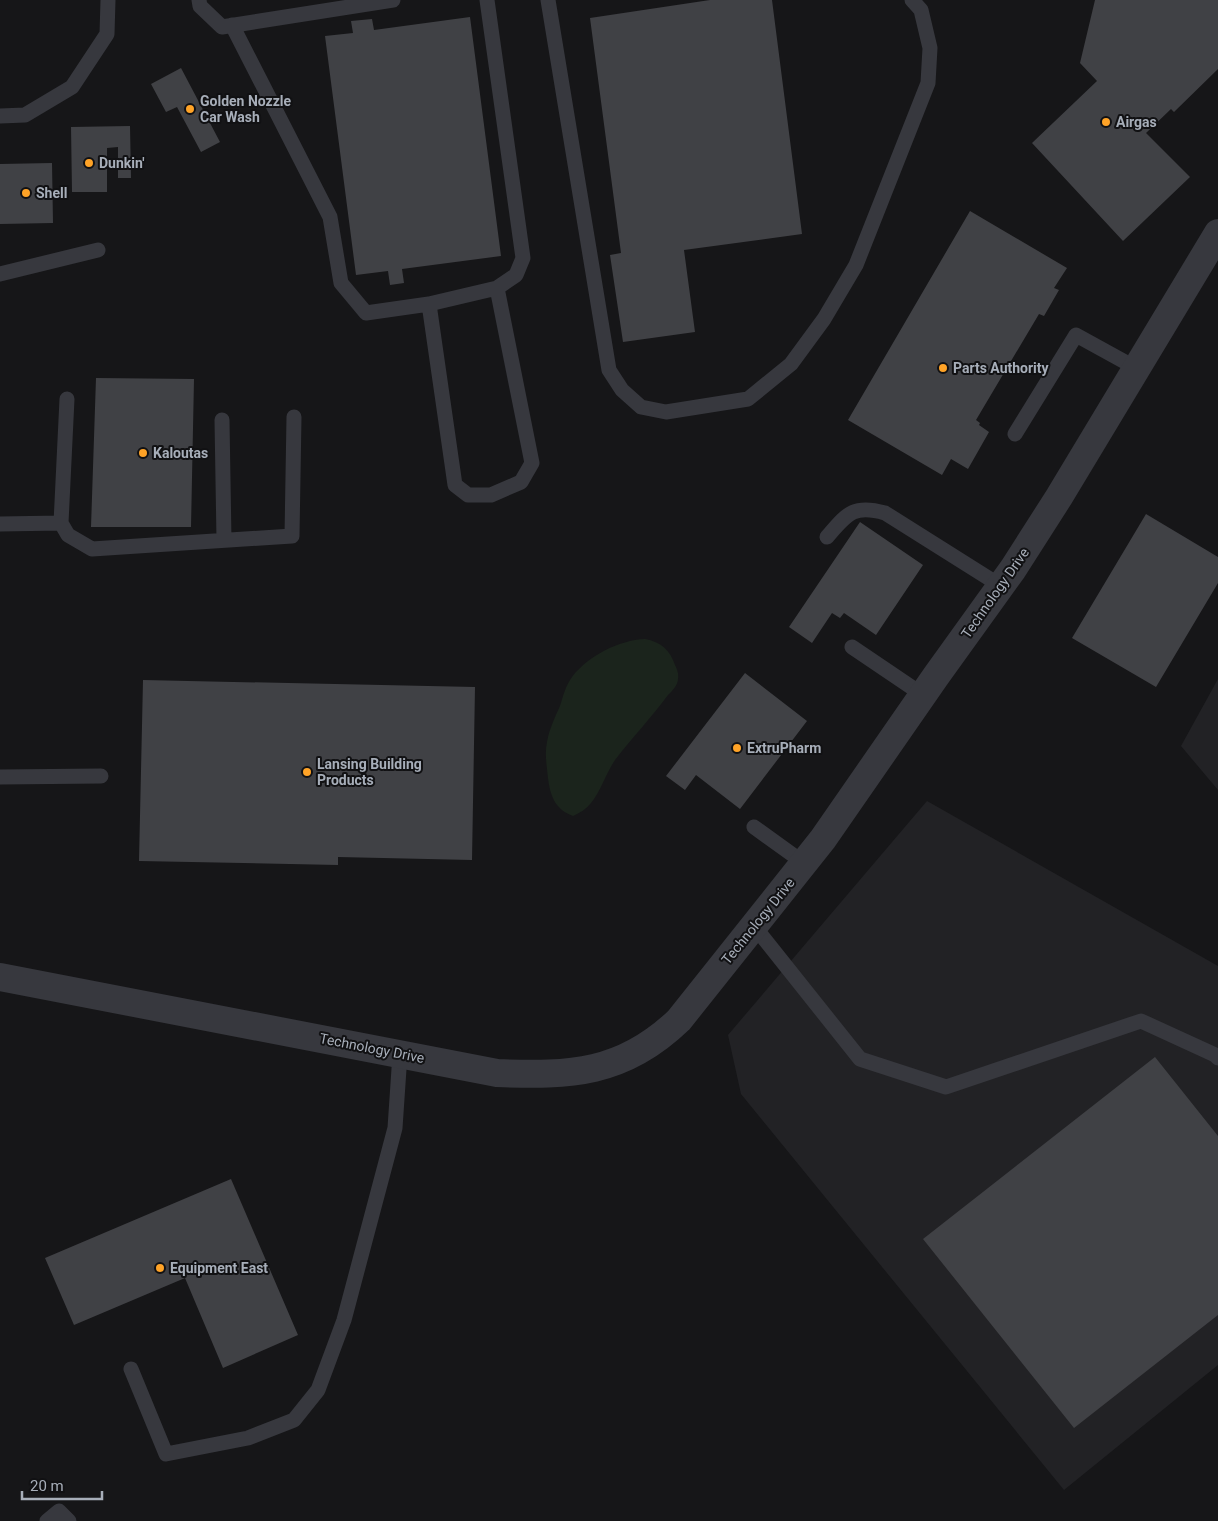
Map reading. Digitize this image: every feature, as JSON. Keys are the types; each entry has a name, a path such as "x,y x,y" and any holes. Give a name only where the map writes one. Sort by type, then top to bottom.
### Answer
{"street":[{"name":"Technology Drive","path":"0,977 496,1073 563,1073 597,1068 630,1056 663,1036 679,1020 823,839 1001,586 1059,497 1218,233"}],"lane":[{"path":"0,116 26,115 72,87 107,34 108,0"},
{"path":"199,0 200,6 222,27 393,0"},
{"path":"232,25 330,217 340,283 366,313 429,304 497,288 516,275 523,258 487,0"},
{"path":"548,0 608,370 622,390 641,407 666,412 748,399 791,364 824,319 856,265 928,83 930,48 921,10 912,0"},
{"path":"0,274 98,250"},
{"path":"429,304 455,485 468,495 491,495 521,482 532,463 497,288"},
{"path":"1014,434 1076,335 1136,368"},
{"path":"67,399 61,523 68,535 92,549 292,536 294,416"},
{"path":"222,420 224,540"},
{"path":"827,537 848,513 871,509 885,513 1001,586"},
{"path":"0,524 61,523"},
{"path":"852,647 923,695"},
{"path":"0,777 101,776"},
{"path":"754,827 804,863"},
{"path":"754,926 860,1059 946,1087 1142,1021 1218,1058"},
{"path":"131,1369 166,1454 248,1438 294,1420 318,1390 344,1320 395,1128 400,1054"},
{"path":"47,1521 58,1511 69,1521"}],"shaded area":[{"path":"645,639 656,642 670,655 678,672 677,683 615,760 591,803 583,811 573,816 566,813 556,803 550,791 546,745 566,687 579,669 595,656 625,642"},
{"path":"1218,679 1218,790 1181,746"},
{"path":"927,801 1218,966 1218,1365 1064,1490 741,1094 728,1035"}],"building":[{"path":"710,0 772,0 802,234 684,250 695,332 623,342 610,255 621,253 590,18"},
{"name":"Airgas","path":"1095,0 1218,0 1218,69 1174,112 1171,109 1146,133 1190,177 1123,241 1032,143 1097,81 1080,63"},
{"path":"470,17 501,256 402,269 404,283 390,285 388,271 356,275 325,36 353,33 351,21 372,19 374,30"},
{"name":"Golden Nozzle Car Wash","path":"181,68 220,142 201,152 177,107 166,112 151,84"},
{"name":"Dunkin'","path":"130,126 131,178 118,178 118,147 107,148 107,192 72,192 71,127"},
{"name":"Shell","path":"52,163 53,223 0,224 0,164"},
{"name":"Parts Authority","path":"970,211 1067,268 1054,288 1059,290 1044,316 1039,314 976,420 980,423 979,425 989,432 968,469 951,459 942,475 848,420"},
{"name":"Kaloutas","path":"96,378 194,379 191,527 91,527"},
{"path":"1146,514 1218,557 1218,583 1156,687 1072,638"},
{"path":"860,522 923,565 876,635 844,613 840,618 832,613 812,643 789,627"},
{"name":"ExtruPharm","path":"745,673 807,721 740,809 696,775 685,790 666,776"},
{"name":"Lansing Building Products","path":"143,680 475,687 472,860 338,857 338,865 139,861"},
{"path":"1155,1057 1218,1136 1218,1315 1074,1428 923,1239"},
{"name":"Equipment East","path":"231,1179 298,1335 223,1368 185,1278 74,1325 45,1258"}],"place":[{"name":"Golden Nozzle Car Wash","path":"190,109"},
{"name":"Airgas","path":"1106,122"},
{"name":"Dunkin'","path":"89,163"},
{"name":"Shell","path":"26,193"},
{"name":"Parts Authority","path":"943,368"},
{"name":"Kaloutas","path":"143,453"},
{"name":"ExtruPharm","path":"737,748"},
{"name":"Lansing Building Products","path":"307,772"},
{"name":"Equipment East","path":"160,1268"}]}
